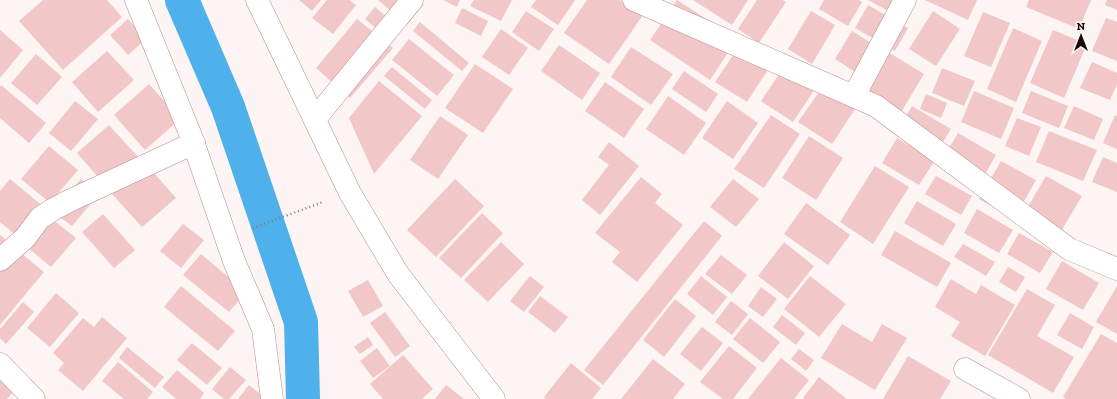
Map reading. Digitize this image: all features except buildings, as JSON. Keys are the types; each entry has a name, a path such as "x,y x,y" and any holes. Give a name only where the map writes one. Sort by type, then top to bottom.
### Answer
{"street":[{"path":"136,0 194,143 234,261 263,329 272,399"},
{"path":"257,0 350,193 398,274 494,399"},
{"path":"315,119 412,0"},
{"path":"634,0 876,106 1069,249 1117,269"},
{"path":"854,96 905,0"},
{"path":"0,260 24,238 40,218 52,210 194,143"},
{"path":"0,364 34,399"},
{"path":"965,369 1019,399"}],"path":[{"path":"246,230 319,203"}],"waterway":[{"path":"182,0 228,107 301,322 303,399"}]}
